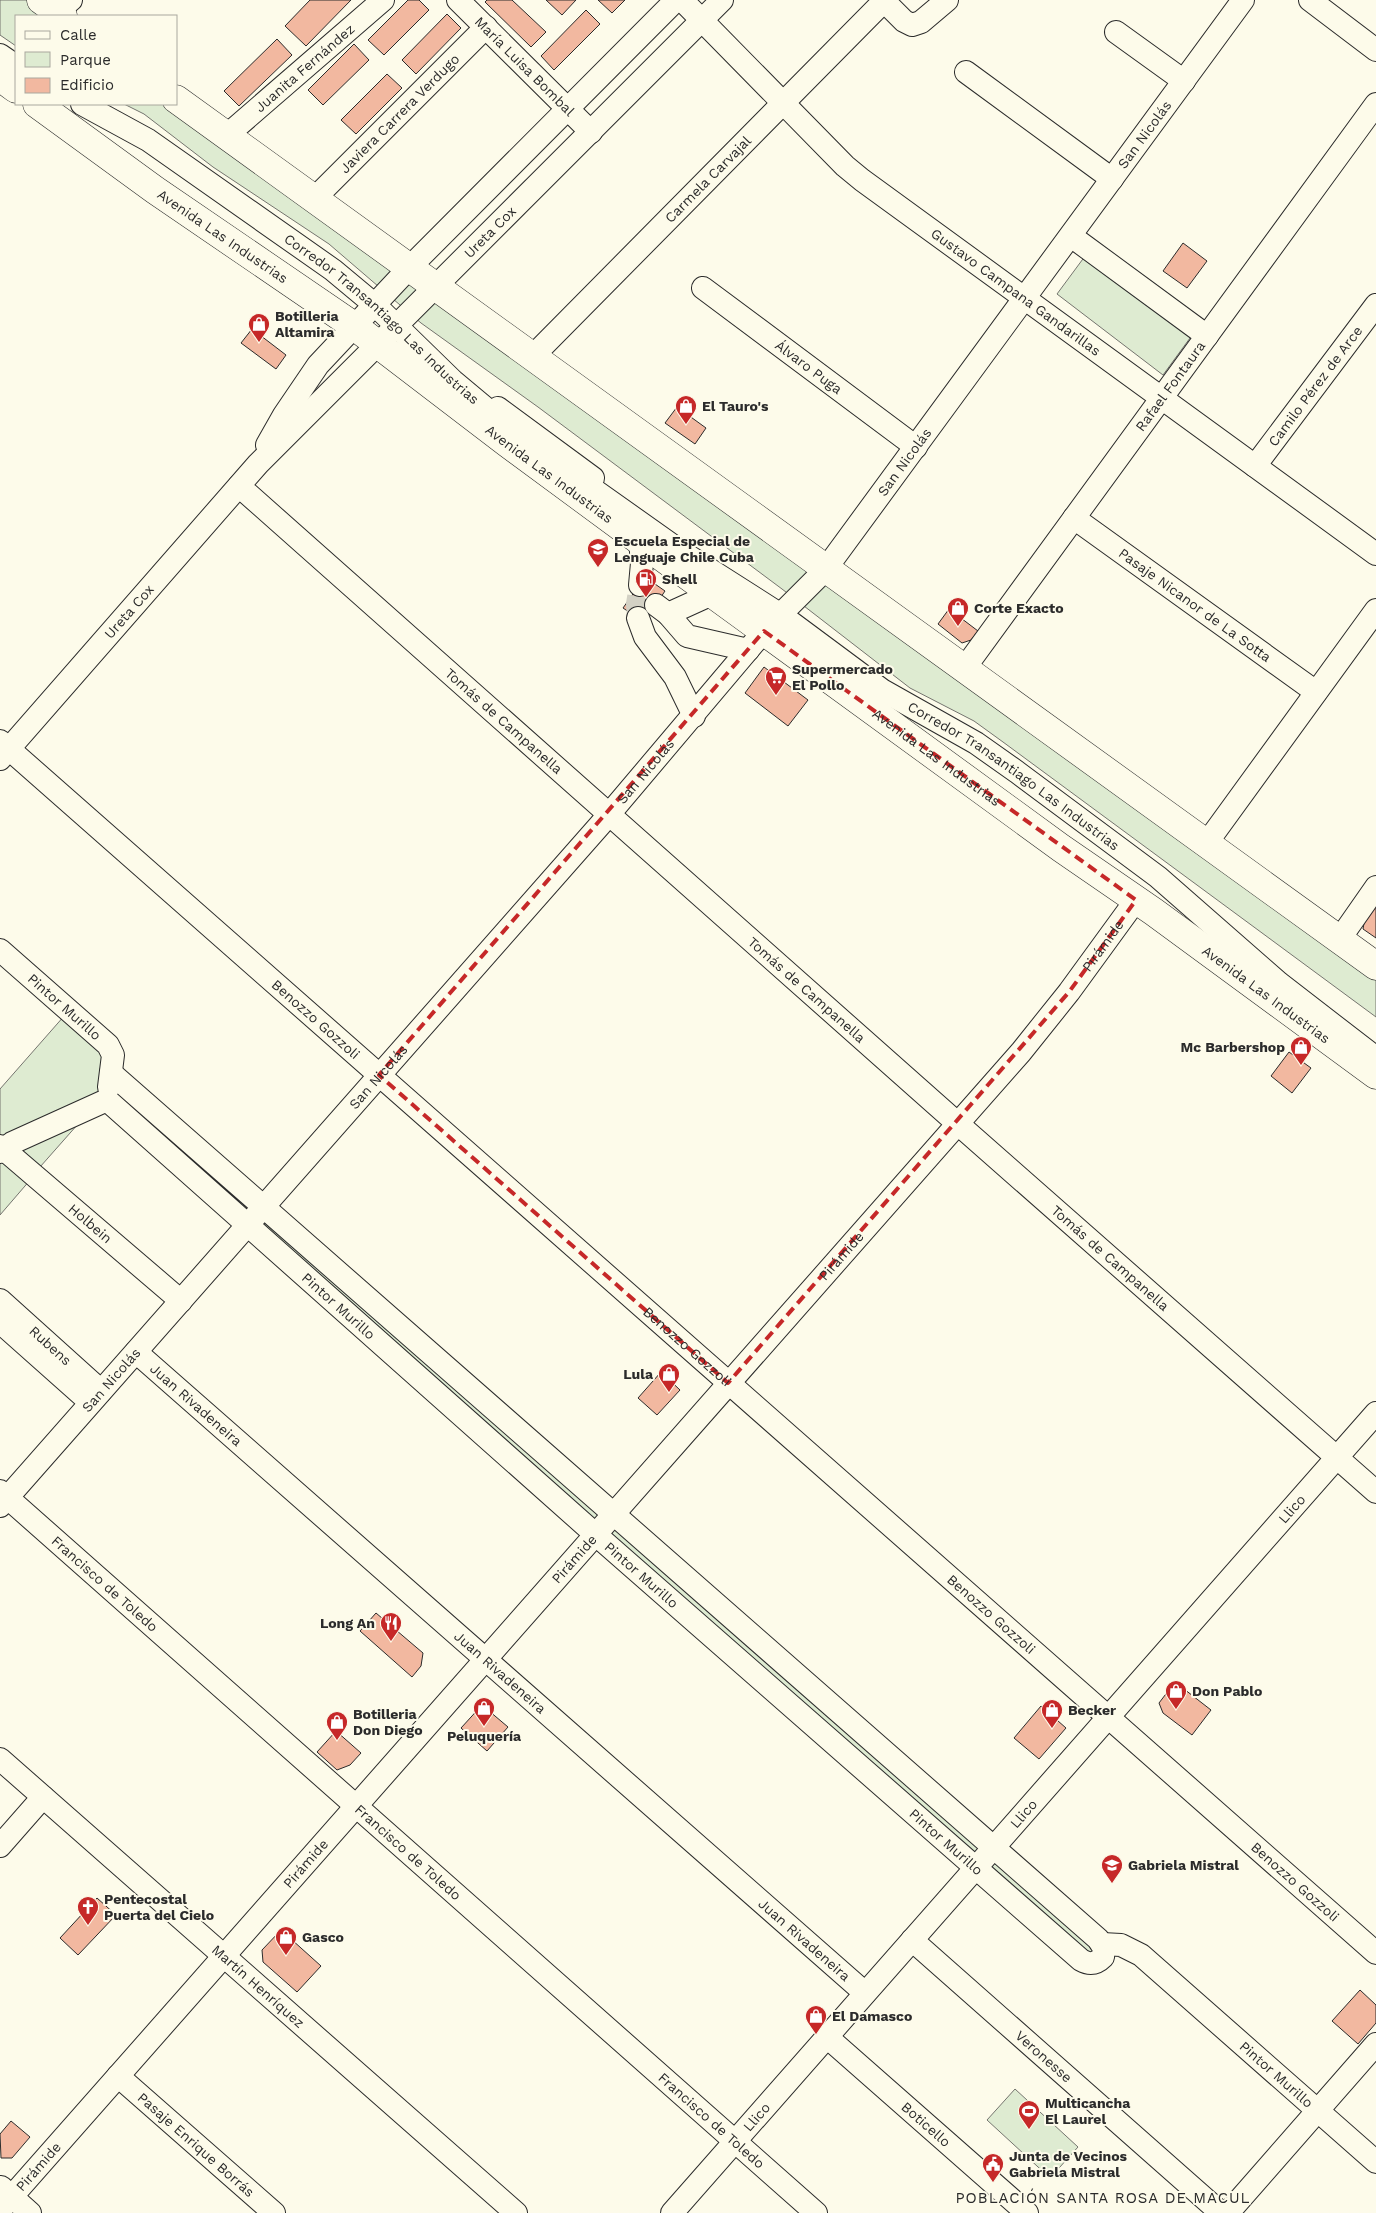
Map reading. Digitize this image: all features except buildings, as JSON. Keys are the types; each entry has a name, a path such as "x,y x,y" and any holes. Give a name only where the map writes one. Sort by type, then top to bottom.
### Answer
{"main road":[{"path":"0,77 15,88"},
{"path":"178,100 435,285 825,570 1376,966"},
{"name":"Avenida Las Industrias","path":"38,105 155,190 354,326 393,330 640,541 712,594 770,626 1061,848 1136,900 1376,1076"}],"street":[{"name":"Juanita Fernández","path":"226,136 384,0"},
{"name":"María Luisa Bombal","path":"458,0 591,132"},
{"name":"Ureta Cox","path":"258,464 302,385 318,365 410,267 676,0"},
{"name":"Gustavo Campana Gandarillas","path":"682,0 845,166 1376,554"},
{"name":"Ureta Cox","path":"3,750 258,464 722,0"},
{"path":"884,0 904,21 912,25 921,22 947,0"},
{"name":"Carmela Carvajal","path":"532,356 884,0"},
{"name":"San Nicolás","path":"2,1498 181,1301 609,814 770,626 825,570 1243,0"},
{"path":"1310,0 1376,50"},
{"name":"Javiera Carrera Verdugo","path":"314,199 486,27"},
{"path":"1116,32 1184,81"},
{"path":"0,44 15,53"},
{"path":"0,55 15,65"},
{"path":"966,72 1112,179"},
{"name":"Rafael Fontaura","path":"964,669 1376,104"},
{"name":"Corredor Transantiago Las Industrias","path":"84,105 128,128 170,155 378,302"},
{"name":"Corredor Transantiago Las Industrias","path":"109,105 147,128 284,222 334,259 378,302 393,330 515,433 670,544 770,626 997,757 1134,858 1188,902 1310,1008 1376,1058"},
{"path":"1071,236 1207,336"},
{"name":"Álvaro Puga","path":"703,288 916,447"},
{"name":"Camilo Pérez de Arce","path":"1255,466 1376,305"},
{"name":"Tomás de Campanella","path":"239,486 957,1124 1376,1492"},
{"name":"Pasaje Nicanor de La Sotta","path":"1074,518 1316,692"},
{"path":"640,541 642,563 640,585"},
{"path":"687,636 662,609 712,594"},
{"path":"1206,844 1376,610"},
{"path":"638,618 645,637 675,676 694,716"},
{"path":"664,662 687,636 770,626"},
{"name":"Corredor Transantiago Las Industrias","path":"770,626 896,685 965,724 994,743 1126,838 1292,980 1376,1045"},
{"name":"Benozzo Gozzoli","path":"3,750 379,1075 1376,1953"},
{"path":"1339,940 1376,887"},
{"name":"Pirámide","path":"4,2198 118,2076 957,1124 1048,1019 1136,900"},
{"name":"Pintor Murillo","path":"0,950 108,1045 113,1055 107,1100 595,1534 976,1868 1086,1962 1096,1963 1103,1957 1104,1948 1102,1944 614,1513 111,1073"},
{"path":"3,1144 107,1100"},
{"name":"Holbein","path":"3,1144 181,1301"},
{"name":"Rubens","path":"0,1300 95,1397"},
{"name":"Rubens","path":"0,1322 95,1397"},
{"name":"Juan Rivadeneira","path":"136,1352 865,1993"},
{"name":"Llico","path":"672,2213 1376,1413"},
{"name":"Francisco de Toledo","path":"2,1498 356,1806 816,2213"},
{"name":"Martín Henríquez","path":"0,1759 516,2213"},
{"path":"0,1846 43,1797"},
{"name":"Veronesse","path":"912,1940 1221,2213"},
{"name":"Pintor Murillo","path":"1102,1944 1121,1945 1135,1950 1376,2162"},
{"name":"Boticello","path":"827,2037 1027,2213"},
{"path":"1228,2213 1376,2044"},
{"name":"Pasaje Enrique Borrás","path":"118,2076 274,2213"},
{"path":"4,2198 30,2213"}],"highlighted area":[{"path":"764,631 1136,900 1069,992 728,1383 379,1075"}],"green space":[{"path":"0,0 28,0 50,15 15,15 15,45 0,35"},
{"path":"126,105 172,105 1376,977 1376,1017 974,721 910,688 782,589 538,407 421,323 329,244 213,167 144,114"},
{"path":"1094,244 1201,323 1163,375 1057,294"},
{"path":"65,1015 106,1054 103,1099 0,1144 0,1089"},
{"path":"115,1090 1097,1951 1091,1957 112,1099"},
{"path":"86,1115 40,1167 16,1146"},
{"path":"6,1157 31,1179 0,1215 0,1164"},
{"path":"1015,2089 1078,2147 1050,2178 987,2120"}],"tunnel":[{"path":"638,618 637,604 640,585"}],"place":[{"name":"Botilleria Altamira","path":"259,343"},
{"name":"El Tauro's","path":"686,425"},
{"name":"Escuela Especial de Lenguaje Chile Cuba","path":"598,568"},
{"name":"Shell","path":"646,598"},
{"name":"Corte Exacto","path":"958,627"},
{"name":"Supermercado El Pollo","path":"776,696"},
{"name":"Mc Barbershop","path":"1301,1066"},
{"name":"Lula","path":"669,1393"},
{"name":"Long An","path":"391,1642"},
{"name":"Don Pablo","path":"1176,1710"},
{"name":"Peluquería","path":"484,1727"},
{"name":"Becker","path":"1052,1729"},
{"name":"Botilleria Don Diego","path":"337,1741"},
{"name":"Gabriela Mistral","path":"1112,1884"},
{"name":"Pentecostal Puerta del Cielo","path":"88,1926"},
{"name":"Gasco","path":"286,1956"},
{"name":"El Damasco","path":"816,2035"},
{"name":"Multicancha El Laurel","path":"1029,2130"},
{"name":"Junta de Vecinos Gabriela Mistral","path":"993,2183"}],"district":[{"name":"POBLACIÓN SANTA ROSA DE MACUL","path":"1103,2198"}]}
